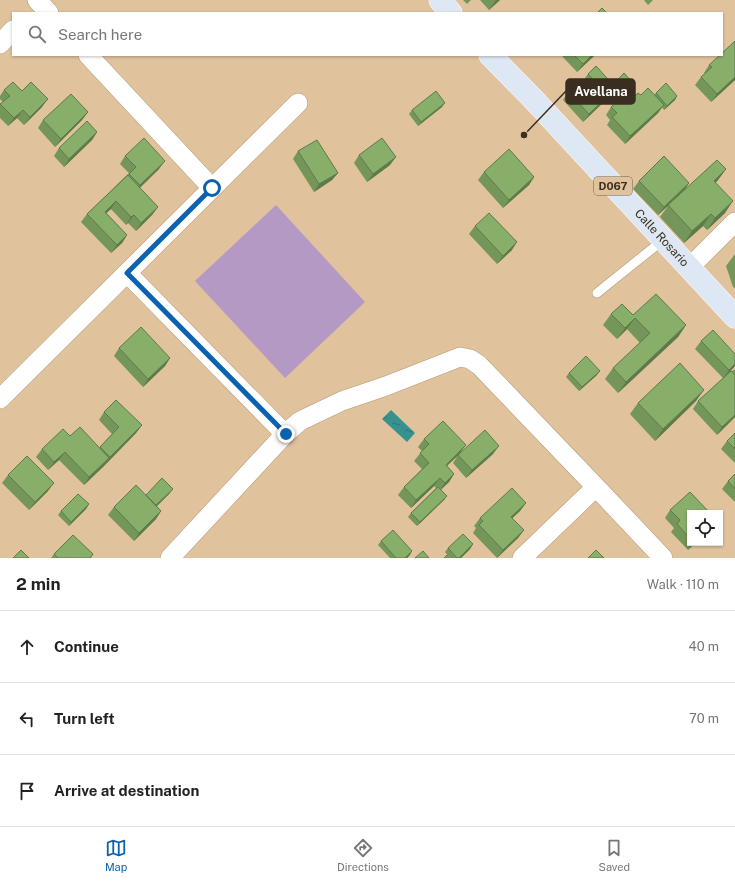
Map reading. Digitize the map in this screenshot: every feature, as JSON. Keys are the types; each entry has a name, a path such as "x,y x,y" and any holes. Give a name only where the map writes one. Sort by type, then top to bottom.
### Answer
{"main road":[{"path":"440,0 451,12"},
{"name":"Calle Rosario","path":"491,56 735,317"}],"street":[{"path":"0,44 12,31"},
{"path":"89,56 212,188"},
{"path":"0,399 298,103"},
{"path":"689,268 735,222"},
{"path":"127,273 286,434"},
{"path":"170,558 286,434 300,421 342,401 386,386 460,357 470,359 479,365 663,558"},
{"path":"522,558 596,487"}],"lane":[{"path":"597,293 663,240"}],"shaded area":[{"path":"276,205 365,302 285,378 195,281"}],"water":[{"path":"391,410 415,433 407,442 382,419"}],"building":[{"path":"602,8 606,12 598,12"},
{"path":"735,41 735,77 717,94 701,77 712,67 709,65 719,56 723,56 723,52"},
{"path":"575,56 591,56 583,64"},
{"path":"596,66 616,88 589,114 568,92 579,82 588,91 596,83 588,74"},
{"path":"624,73 632,82 620,93 613,85"},
{"path":"13,82 22,91 31,82 48,99 30,117 23,110 14,118 0,104 10,96 4,90"},
{"path":"666,83 677,96 667,106 656,93"},
{"path":"648,88 664,105 630,136 612,117 617,113 611,107 626,94 631,100 638,93 641,95"},
{"path":"436,91 445,103 421,122 412,110"},
{"path":"71,94 88,112 61,139 43,120"},
{"path":"87,121 97,132 69,159 59,148"},
{"path":"144,138 165,161 140,185 129,174 136,167 125,156"},
{"path":"382,138 396,157 373,174 359,155"},
{"path":"317,140 338,173 319,184 298,151"},
{"path":"509,149 534,177 509,200 484,172"},
{"path":"664,156 689,183 664,207 639,181"},
{"path":"717,160 726,169 714,181 733,201 715,218 711,214 692,231 668,205"},
{"path":"128,175 158,207 141,223 134,215 131,217 116,201 105,212 127,235 117,245 87,214"},
{"path":"489,213 517,242 503,256 475,226"},
{"path":"656,294 686,325 626,382 613,368 650,333 635,318 625,328 611,314 622,304 633,315"},
{"path":"141,327 170,358 148,379 119,348"},
{"path":"713,330 735,354 735,364 729,370 701,341"},
{"path":"586,356 600,371 582,387 569,373"},
{"path":"680,363 704,390 663,429 638,403"},
{"path":"731,371 735,375 735,415 722,427 698,401"},
{"path":"116,400 142,425 110,457 100,447 119,427 104,412"},
{"path":"443,421 466,445 446,465 454,474 445,483 440,478 416,500 404,487 429,463 420,453 429,444 424,439"},
{"path":"80,427 109,458 89,477 65,452 54,462 42,449 63,429 70,436"},
{"path":"485,430 499,446 472,470 458,455"},
{"path":"735,433 735,449 727,441"},
{"path":"27,456 54,483 35,502 8,475"},
{"path":"735,474 735,489 728,481"},
{"path":"162,478 173,489 156,505 146,495"},
{"path":"136,485 161,511 139,533 114,507"},
{"path":"438,487 447,496 420,522 411,513"},
{"path":"512,488 526,503 511,517 524,530 503,550 479,525 483,521 480,518"},
{"path":"690,492 707,510 687,510 687,535 677,524 680,520 670,510"},
{"path":"78,494 89,504 71,522 61,511"},
{"path":"393,530 412,551 405,558 396,558 381,541"},
{"path":"463,534 473,544 459,558 457,558 448,548"},
{"path":"73,535 93,554 90,558 58,558 54,554"},
{"path":"21,550 29,558 13,558"},
{"path":"596,550 604,558 588,558"},
{"path":"423,551 429,558 415,558"}],"place":[{"name":"Avellana","path":"524,135"}],"route":[{"path":"212,188 127,273 286,434"}]}
